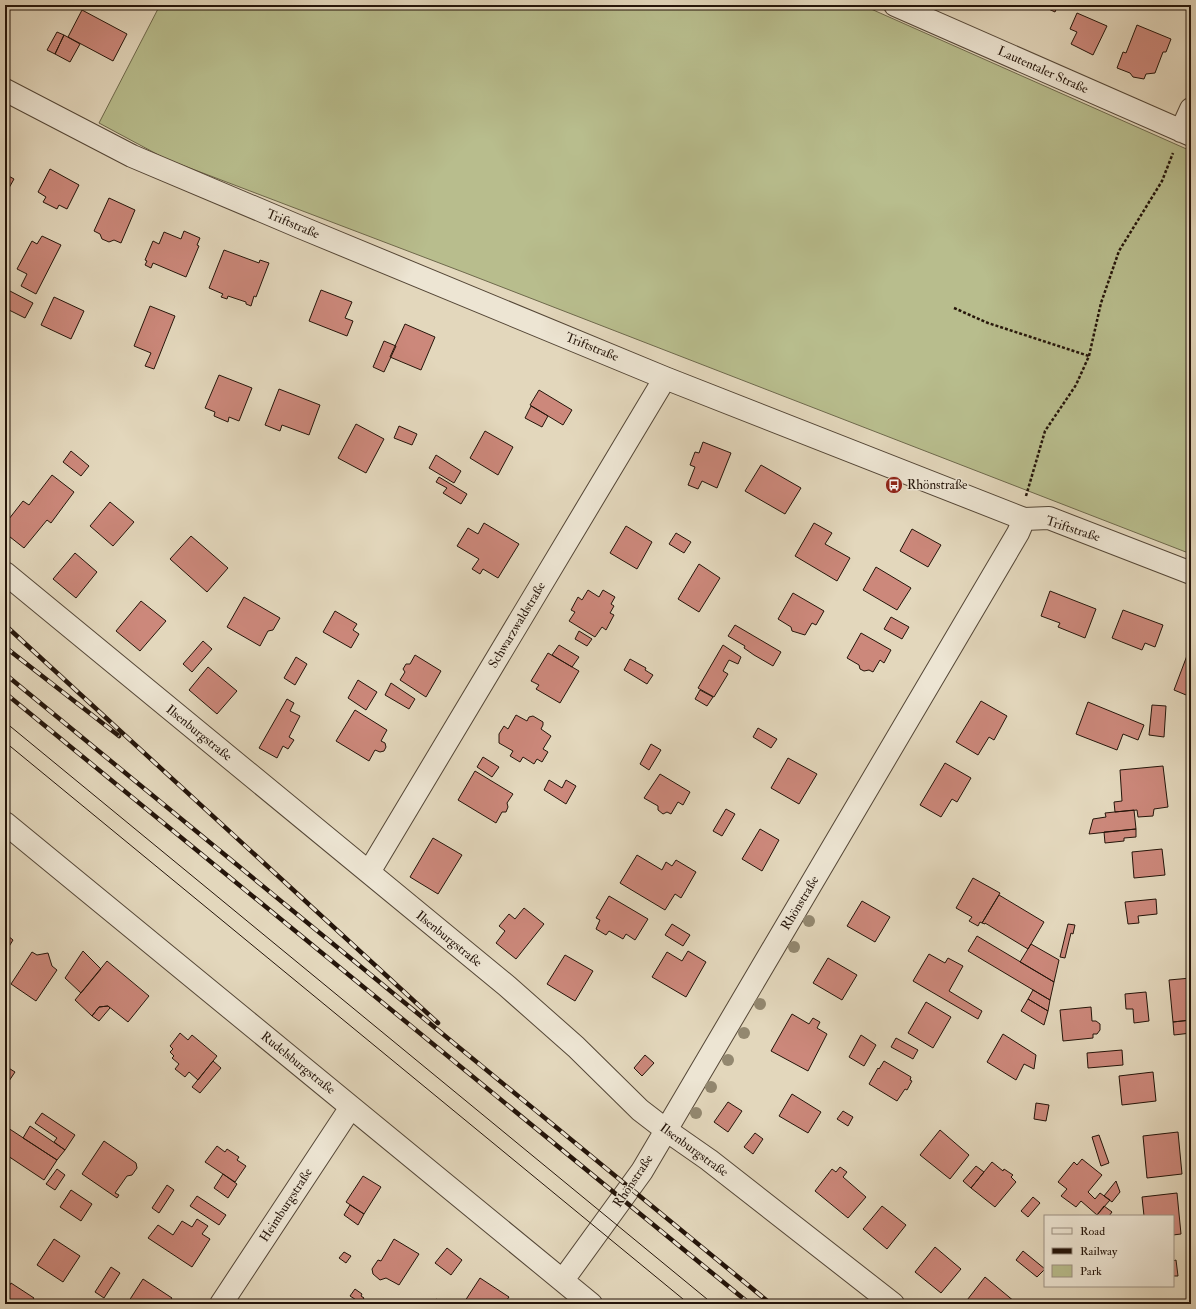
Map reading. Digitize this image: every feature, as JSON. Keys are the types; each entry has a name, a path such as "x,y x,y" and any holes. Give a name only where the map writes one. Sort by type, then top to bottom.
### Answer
{"street":[{"name":"Lautentaler Straße","path":"895,5 1186,133"},
{"name":"Triftstraße","path":"5,90 132,156 665,378 1024,518 1049,518 1191,573"},
{"path":"1186,133 1191,108"},
{"name":"Schwarzwaldstraße","path":"369,872 665,378"},
{"name":"Rhönstraße","path":"563,1280 642,1171 1014,540 1024,518"},
{"name":"Ilsenburgstraße","path":"5,573 507,986 576,1047 640,1110 709,1160 893,1304"},
{"name":"Rudelsburgstraße","path":"5,823 563,1280 583,1301"},
{"name":"Heimburgstraße","path":"221,1304 351,1107"}],"path":[{"path":"1024,518 1027,493 1045,431 1076,385 1089,356 1101,303 1119,251 1162,181 1186,133"},
{"path":"954,308 988,323 1089,356"}],"green space":[{"path":"160,5 862,5 1191,151 1191,554 463,272 166,159 99,123"}],"building":[{"path":"1040,5 1058,5 1055,12"},
{"path":"82,10 127,34 113,61 68,37"},
{"path":"1077,13 1107,26 1093,55 1071,44 1077,32 1070,29"},
{"path":"1137,25 1171,39 1166,52 1163,52 1155,73 1146,74 1144,79 1133,77 1130,73 1117,68 1123,52 1126,53"},
{"path":"57,32 64,35 55,54 47,50"},
{"path":"64,35 80,44 70,62 55,54"},
{"path":"50,169 79,185 67,209 59,205 57,209 43,202 46,197 38,192"},
{"path":"5,174 14,179 5,195"},
{"path":"109,198 135,210 121,243 114,240 109,242 102,239 100,234 94,231"},
{"path":"184,231 200,238 197,245 199,246 186,277 153,263 151,268 145,265 147,261 145,260 153,241 159,244 164,232 181,239"},
{"path":"42,236 61,245 36,294 21,286 27,274 17,269 32,241 37,244"},
{"path":"224,250 259,263 260,260 269,263 251,306 246,304 246,302 228,296 227,299 221,297 223,294 209,288"},
{"path":"8,290 33,303 25,318 5,308 5,297"},
{"path":"321,290 352,302 345,318 353,321 347,336 309,321"},
{"path":"54,297 84,311 71,339 41,325"},
{"path":"150,306 175,316 154,369 145,366 151,353 134,346"},
{"path":"405,324 435,337 421,370 390,357"},
{"path":"384,341 396,346 384,372 373,367"},
{"path":"219,375 252,388 239,421 229,417 228,422 214,416 215,412 205,408"},
{"path":"279,389 320,405 309,435 282,425 280,431 265,425"},
{"path":"539,390 572,410 563,425 530,405"},
{"path":"531,406 548,416 542,427 525,418"},
{"path":"356,424 384,439 366,473 338,458"},
{"path":"399,426 417,434 412,445 394,438"},
{"path":"485,431 513,447 498,475 470,458"},
{"path":"703,442 731,453 717,488 702,481 698,489 688,485 695,467 690,465 695,452 699,453"},
{"path":"71,451 89,466 81,476 63,462"},
{"path":"436,455 461,471 454,483 429,468"},
{"path":"761,465 801,488 785,514 745,491"},
{"path":"52,475 74,492 51,523 47,520 24,548 5,533 5,524 23,501 29,505"},
{"path":"439,477 467,494 461,504 443,493 447,488 436,482"},
{"path":"110,502 134,522 113,546 90,526"},
{"path":"484,523 519,544 498,578 483,569 480,574 472,569 479,559 457,546 468,528 478,534"},
{"path":"814,523 832,533 825,544 850,558 837,581 795,556"},
{"path":"626,526 652,542 637,569 610,553"},
{"path":"912,529 941,545 928,567 900,551"},
{"path":"676,533 691,542 684,553 669,544"},
{"path":"191,536 228,568 207,592 170,559"},
{"path":"75,553 97,572 76,598 53,579"},
{"path":"699,564 720,578 699,612 678,599"},
{"path":"876,567 911,588 897,610 863,590"},
{"path":"588,590 599,597 603,590 615,597 611,604 614,606 610,613 614,615 606,630 602,627 595,637 569,621 575,612 571,610 578,597 582,600"},
{"path":"1050,591 1096,609 1085,638 1058,627 1060,623 1041,616"},
{"path":"793,593 824,611 816,625 812,623 805,635 792,631 791,627 778,619"},
{"path":"244,597 280,618 273,630 268,631 260,646 227,627"},
{"path":"141,601 166,621 140,651 116,631"},
{"path":"1123,610 1163,625 1155,647 1145,643 1142,650 1112,638"},
{"path":"335,611 357,624 353,630 359,634 351,648 323,632"},
{"path":"891,617 909,627 902,639 884,629"},
{"path":"735,625 781,652 773,666 754,655 744,648 745,646 728,636"},
{"path":"579,631 592,639 587,646 575,639"},
{"path":"861,633 891,650 884,663 880,660 873,672 860,669 859,665 847,658"},
{"path":"203,641 212,649 192,672 183,664"},
{"path":"559,645 579,657 572,667 552,655"},
{"path":"723,645 741,657 738,664 729,660 723,671 728,674 714,697 698,688"},
{"path":"1191,645 1191,697 1174,690"},
{"path":"548,653 579,671 560,703 536,689 539,685 531,681"},
{"path":"415,655 441,671 426,697 400,680 405,672 403,669 406,664 410,664"},
{"path":"296,657 307,664 295,685 284,678"},
{"path":"630,659 646,668 645,670 653,675 647,684 624,670"},
{"path":"208,667 237,691 217,714 189,690"},
{"path":"358,680 377,692 366,710 348,698"},
{"path":"391,683 415,699 409,709 385,695"},
{"path":"700,690 713,697 707,706 695,699"},
{"path":"287,699 294,703 290,711 300,716 289,737 294,740 288,749 283,746 277,758 259,748"},
{"path":"981,701 1007,716 994,740 989,737 978,755 956,742"},
{"path":"1088,702 1144,725 1138,740 1123,734 1117,750 1076,734"},
{"path":"1152,705 1166,706 1164,737 1149,735"},
{"path":"355,710 387,730 381,741 385,743 386,747 384,751 380,752 375,750 369,761 336,741"},
{"path":"516,715 527,721 529,717 533,716 543,722 541,729 551,736 543,749 548,752 542,762 537,759 534,764 523,757 520,762 510,756 513,751 499,743 499,734 504,726 508,729"},
{"path":"758,728 777,739 771,748 753,737"},
{"path":"651,744 661,750 649,770 640,764"},
{"path":"483,757 499,767 492,777 477,767"},
{"path":"788,758 817,774 799,804 771,788"},
{"path":"945,763 971,778 957,802 952,799 941,817 920,805"},
{"path":"1163,766 1168,807 1154,809 1153,816 1138,817 1137,810 1115,812 1114,802 1122,801 1120,770"},
{"path":"475,771 513,794 507,803 508,807 506,812 502,812 496,823 458,800"},
{"path":"660,774 690,792 683,805 678,802 671,814 667,812 663,814 658,810 658,806 644,798"},
{"path":"549,780 562,788 566,780 576,786 566,804 544,790"},
{"path":"726,809 735,814 722,836 713,831"},
{"path":"1134,810 1136,829 1089,834 1093,819 1106,817 1105,813"},
{"path":"760,829 779,840 762,871 742,859"},
{"path":"1136,829 1136,837 1124,838 1124,841 1105,843 1104,832"},
{"path":"433,838 462,855 438,894 410,877"},
{"path":"1162,849 1165,875 1134,878 1132,852"},
{"path":"637,855 662,870 666,862 672,866 676,860 696,872 681,898 675,894 665,910 620,883"},
{"path":"973,878 1000,893 982,923 980,922 978,926 969,921 972,917 956,908"},
{"path":"999,895 1044,922 1028,949 985,923 982,923"},
{"path":"609,896 648,919 635,940 626,934 623,939 609,931 606,935 596,929 600,920 596,918"},
{"path":"1156,899 1157,914 1138,916 1139,923 1128,924 1125,902"},
{"path":"862,901 890,917 875,942 847,926"},
{"path":"524,908 544,924 516,959 496,943 505,931 499,926 509,914 515,919"},
{"path":"672,924 690,935 683,946 665,935"},
{"path":"1068,924 1075,925 1073,934 1071,933 1065,958 1060,957"},
{"path":"5,926 8,936 13,940 5,953"},
{"path":"977,936 1054,982 1050,1000 968,951"},
{"path":"1031,944 1059,960 1054,982 1020,962"},
{"path":"83,951 101,969 81,993 65,978"},
{"path":"688,951 706,962 686,997 652,977 667,952 682,961"},
{"path":"32,952 37,955 48,953 52,966 57,970 36,1001 11,984"},
{"path":"929,954 945,963 948,958 963,966 949,991 982,1011 978,1019 913,981"},
{"path":"565,955 593,971 575,1001 547,984"},
{"path":"828,958 857,975 842,1000 813,983"},
{"path":"107,961 149,996 128,1022 108,1006 99,1007 92,1016 75,1000"},
{"path":"1191,978 1191,1020 1173,1022 1169,980"},
{"path":"1033,990 1050,1000 1048,1011 1028,999"},
{"path":"1146,992 1149,1021 1134,1023 1133,1009 1126,1009 1125,994"},
{"path":"1028,999 1048,1011 1044,1025 1021,1011"},
{"path":"926,1002 951,1017 933,1048 908,1033"},
{"path":"108,1006 110,1008 99,1021 92,1016 99,1007"},
{"path":"1091,1007 1092,1021 1096,1021 1100,1024 1100,1030 1097,1034 1093,1034 1093,1038 1063,1041 1060,1010"},
{"path":"792,1014 809,1024 813,1018 820,1022 817,1028 827,1034 808,1071 771,1051"},
{"path":"1191,1020 1191,1033 1174,1035 1173,1022"},
{"path":"180,1033 188,1040 192,1035 217,1056 198,1080 189,1072 185,1077 175,1069 179,1064 172,1058 174,1056 170,1052 173,1049 170,1046"},
{"path":"1003,1034 1036,1055 1034,1069 1024,1064 1016,1080 987,1062"},
{"path":"861,1035 876,1045 864,1066 849,1057"},
{"path":"896,1038 918,1050 913,1059 891,1047"},
{"path":"1122,1050 1123,1065 1088,1068 1087,1053"},
{"path":"645,1055 654,1063 642,1076 634,1068"},
{"path":"213,1061 221,1068 200,1093 192,1087"},
{"path":"884,1061 911,1077 910,1080 912,1081 907,1090 905,1089 897,1101 869,1084 878,1068 879,1069"},
{"path":"7,1067 15,1072 7,1084 5,1083 5,1070"},
{"path":"1153,1072 1156,1101 1122,1105 1119,1076"},
{"path":"792,1094 821,1112 808,1133 779,1116"},
{"path":"728,1102 742,1111 728,1132 714,1122"},
{"path":"1036,1103 1049,1105 1046,1121 1034,1119"},
{"path":"843,1111 853,1117 848,1126 837,1119"},
{"path":"42,1113 75,1135 65,1150 54,1142 57,1138 35,1123"},
{"path":"5,1126 57,1160 44,1180 5,1154"},
{"path":"30,1126 65,1150 57,1160 23,1138"},
{"path":"940,1130 969,1155 950,1179 920,1155"},
{"path":"1178,1132 1182,1174 1147,1178 1143,1136"},
{"path":"755,1133 763,1139 753,1154 744,1147"},
{"path":"1099,1135 1109,1163 1101,1166 1092,1137"},
{"path":"104,1141 136,1163 137,1168 132,1175 127,1176 115,1193 119,1195 117,1198 82,1174"},
{"path":"217,1146 225,1152 227,1149 239,1157 237,1160 246,1166 235,1182 205,1162"},
{"path":"1082,1159 1102,1175 1088,1192 1095,1199 1100,1193 1110,1200 1097,1215 1081,1201 1076,1207 1061,1196 1067,1189 1058,1182 1074,1162 1077,1165"},
{"path":"992,1162 1003,1171 1004,1169 1013,1175 1011,1177 1016,1182 995,1207 971,1188"},
{"path":"976,1166 984,1172 971,1188 963,1181"},
{"path":"840,1167 847,1172 843,1177 866,1197 848,1218 815,1191 832,1169 836,1172"},
{"path":"57,1169 65,1175 55,1190 46,1184"},
{"path":"223,1174 237,1184 228,1198 214,1188"},
{"path":"363,1176 381,1187 364,1214 346,1202"},
{"path":"1116,1181 1120,1192 1112,1202 1104,1196"},
{"path":"167,1185 174,1190 159,1213 152,1208"},
{"path":"71,1190 92,1204 81,1221 60,1207"},
{"path":"1177,1193 1181,1234 1174,1235 1174,1215 1144,1215 1142,1197"},
{"path":"197,1196 226,1215 219,1225 190,1206"},
{"path":"1033,1197 1040,1203 1028,1217 1021,1211"},
{"path":"350,1205 364,1214 358,1225 344,1215"},
{"path":"882,1206 906,1225 887,1249 863,1229"},
{"path":"1104,1206 1112,1212 1110,1215 1097,1215"},
{"path":"197,1219 208,1226 202,1234 210,1239 192,1267 148,1238 158,1225 173,1235 182,1221 192,1227"},
{"path":"54,1239 80,1256 63,1282 37,1265"},
{"path":"394,1239 419,1254 399,1285 386,1278 380,1280 373,1274 372,1269 378,1260 381,1261"},
{"path":"935,1247 961,1269 941,1293 915,1272"},
{"path":"447,1248 462,1260 451,1275 435,1263"},
{"path":"1023,1251 1044,1268 1044,1270 1037,1277 1016,1260"},
{"path":"344,1252 351,1256 346,1263 339,1258"},
{"path":"1176,1260 1178,1276 1174,1276 1174,1261"},
{"path":"111,1267 120,1273 104,1298 95,1292"},
{"path":"985,1277 1015,1302 1013,1304 964,1304"},
{"path":"480,1278 509,1297 504,1304 463,1304"},
{"path":"143,1279 172,1298 168,1304 127,1304"},
{"path":"11,1283 34,1298 30,1304 5,1304 5,1293"},
{"path":"355,1289 362,1294 361,1296 364,1298 361,1303 350,1296"},
{"path":"436,1299 442,1303 442,1304 433,1304"}],"tram line":[{"path":"5,722 713,1304"},
{"path":"5,742 689,1304"}],"railway":[{"path":"5,625 438,1023"},
{"path":"5,647 119,736"},
{"path":"5,674 771,1304"},
{"path":"5,693 750,1304"}],"place":[{"name":"Rhönstraße","path":"894,485"}]}
